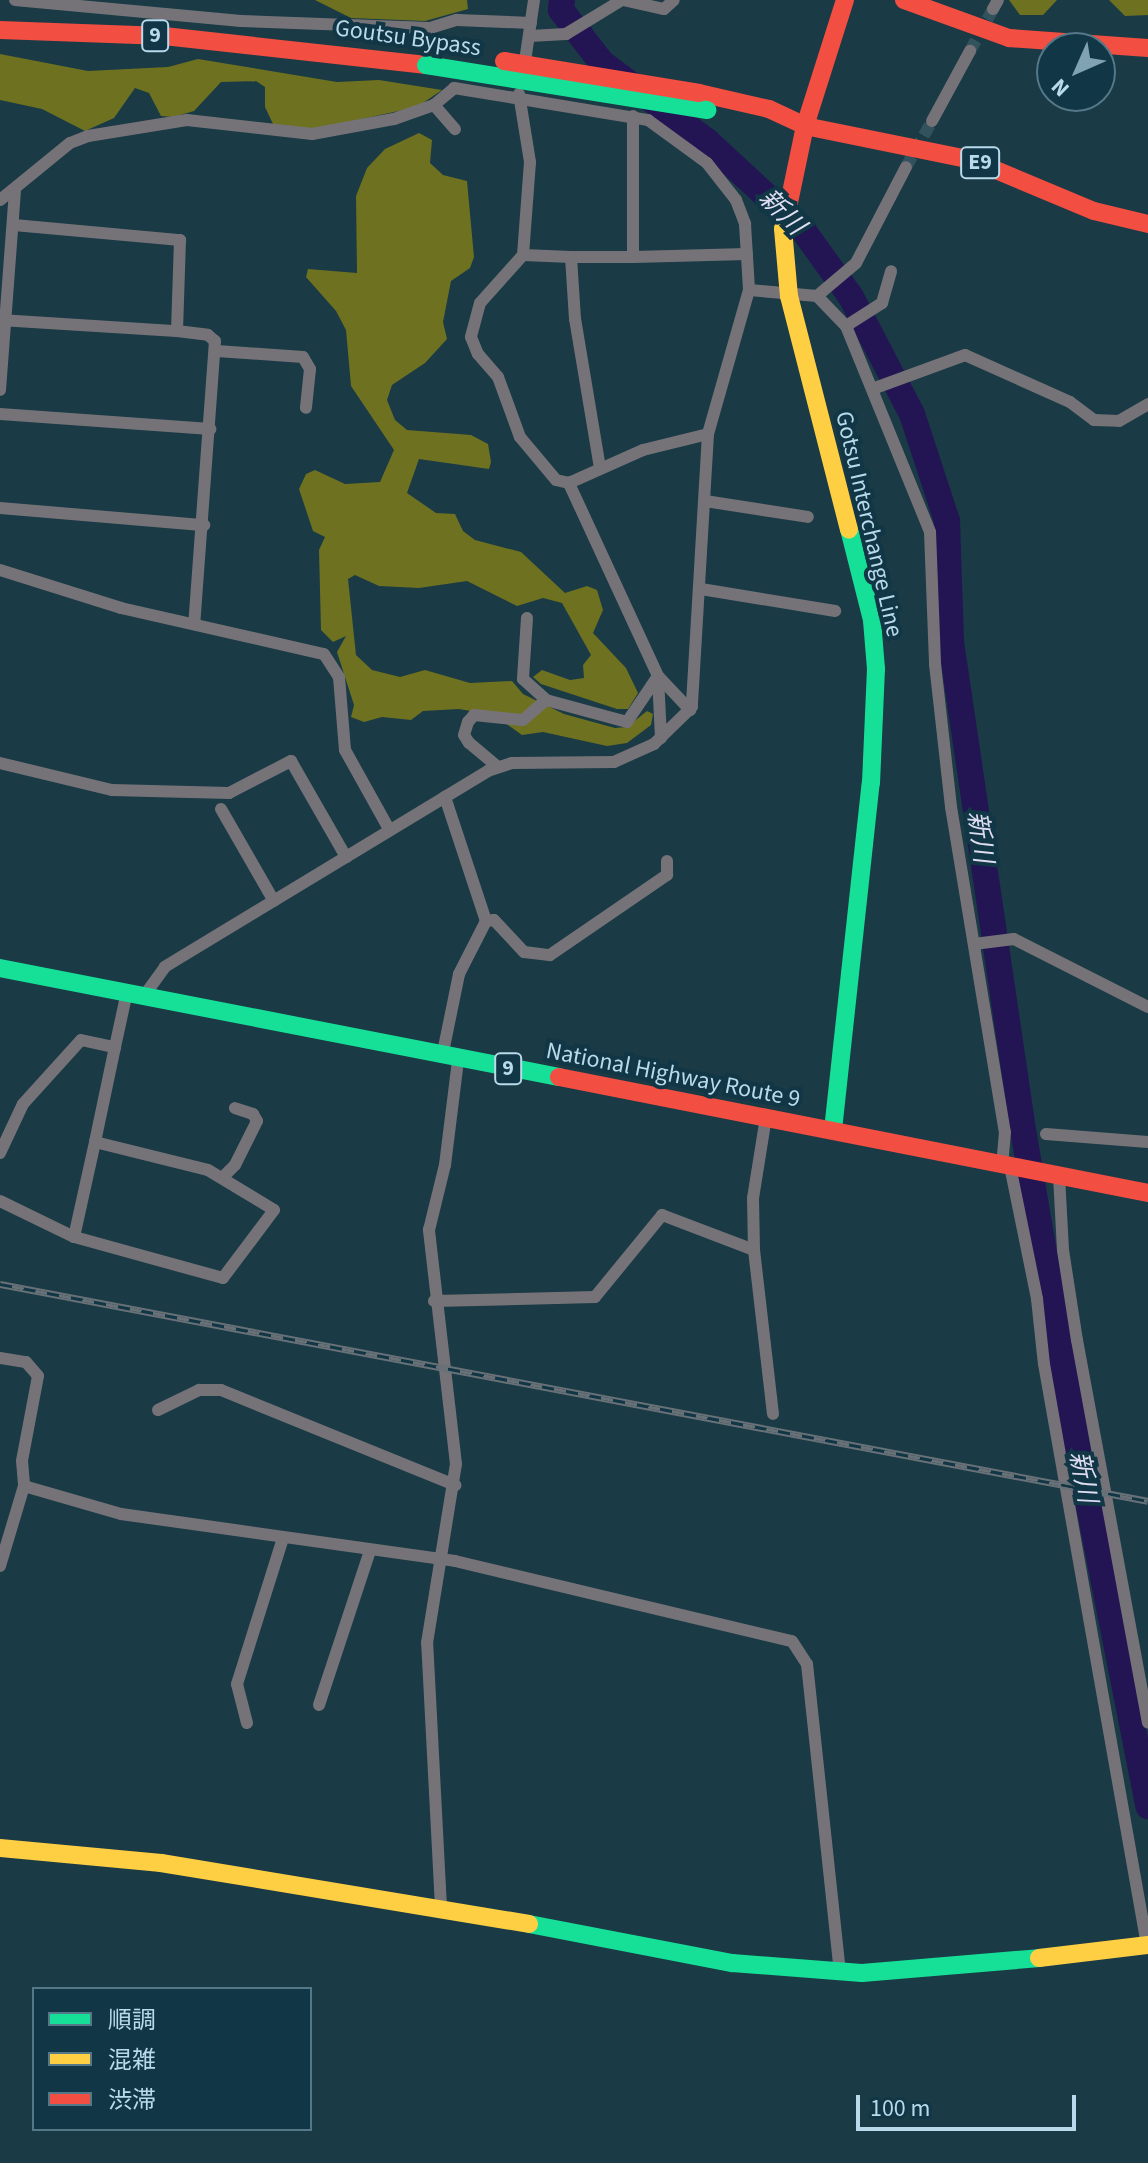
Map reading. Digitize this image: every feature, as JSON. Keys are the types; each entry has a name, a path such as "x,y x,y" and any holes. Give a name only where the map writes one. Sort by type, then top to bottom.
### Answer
{"main road":[{"name":"Gotsu Interchange Line","path":"833,1130 871,783 876,669 872,620 789,296 783,239 788,195 805,126 845,0"},
{"path":"904,0 1009,38 1148,48"},
{"name":"Goutsu Bypass","path":"0,30 427,58 805,126"},
{"path":"427,58 699,93 769,109 805,126"},
{"name":"E9","path":"805,126 972,160 1094,211 1148,224"},
{"name":"National Highway Route 9","path":"0,968 1148,1193"},
{"path":"0,1848 161,1863 441,1907 677,1954 840,1972 934,1970 1148,1945"}],"street":[{"path":"15,0 241,21 430,28 457,20 566,34 622,0 664,9 674,0"},
{"path":"534,0 518,98 530,151 523,255 480,303 471,337 478,354 498,377 520,437 556,480 569,483 643,450 708,434"},
{"path":"932,121 970,51"},
{"path":"0,200 70,143 88,136 187,120 282,134 312,134 394,119 434,105 454,88 633,116 662,129 720,177 745,224 749,290 708,434 701,589 690,710 661,738 614,762 498,767 389,829 165,967 136,994 115,1047 74,1237"},
{"path":"434,105 455,129"},
{"path":"633,116 633,257"},
{"path":"749,290 789,296 821,293 861,255 906,167"},
{"path":"0,390 15,190"},
{"path":"14,225 180,240 177,331"},
{"path":"523,255 633,257 747,254"},
{"path":"571,257 575,319 600,468"},
{"path":"848,325 871,312 885,299 891,271"},
{"path":"821,293 848,325 877,387 930,532 943,735 1010,1166 1037,1299 1044,1364 1148,1945"},
{"path":"3,320 208,335 217,351 194,624"},
{"path":"217,351 303,357 310,369 306,408"},
{"path":"877,387 971,356 1070,402 1094,420 1119,421 1148,404"},
{"path":"0,414 210,429"},
{"path":"569,483 658,676 690,710"},
{"path":"705,501 808,517"},
{"path":"0,508 204,525"},
{"path":"0,570 121,608 327,656 339,677 345,750 389,829"},
{"path":"701,589 835,611"},
{"path":"527,618 523,679 546,700 627,722 658,676"},
{"path":"658,676 661,738"},
{"path":"498,767 469,743 464,735 468,722 474,715 523,720 546,700"},
{"path":"0,763 112,790 229,793 291,761 346,857"},
{"path":"441,1907 427,1643 439,1561 455,1485 429,1230 445,1165 450,1058 459,974 486,921 445,797"},
{"path":"221,809 274,901"},
{"path":"486,921 494,920 524,952 550,955 667,875 667,861"},
{"path":"977,943 1009,938 1148,1007"},
{"path":"0,1153 23,1104 81,1040 115,1047"},
{"path":"222,1178 235,1165 257,1121 253,1114 235,1108"},
{"path":"766,1117 753,1198 754,1250 773,1414"},
{"path":"1046,1134 1148,1142"},
{"path":"0,1201 74,1237 223,1278 274,1210 208,1170 95,1142"},
{"path":"1055,1175 1077,1340 1148,1722"},
{"path":"434,1301 595,1297 665,1215 754,1250"},
{"path":"0,1358 26,1362 38,1376 22,1461 24,1486 0,1566"},
{"path":"158,1410 199,1390 221,1390 455,1485"},
{"path":"24,1486 121,1514 439,1561 792,1641 803,1653 840,1972"},
{"path":"247,1723 237,1684 283,1538"},
{"path":"319,1705 370,1551"}],"shaded area":[{"path":"315,0 467,0 468,9 425,21 351,18"},
{"path":"1009,0 1057,0 1043,15 1020,15"},
{"path":"1109,0 1148,0 1148,15 1125,16"},
{"path":"0,54 88,71 168,67 198,59 337,82 379,80 442,90 417,107 306,131 273,124 265,107 265,87 256,81 221,82 194,111 173,117 161,116 149,93 135,88 114,118 85,131 42,109 0,100"},
{"path":"419,133 432,140 430,163 443,175 467,181 474,257 470,268 451,281 443,322 447,339 425,363 392,385 387,400 395,420 407,430 471,435 488,444 491,462 489,469 419,459 407,493 436,513 455,514 463,531 475,540 521,552 565,593 587,586 597,590 603,610 593,633 626,668 638,693 628,709 617,709 541,684 533,677 542,670 570,680 584,678 583,665 591,655 562,603 543,598 517,606 467,581 419,588 379,586 355,575 348,579 356,655 372,670 400,677 425,670 470,683 512,681 523,694 564,714 615,728 627,727 647,711 653,714 651,725 627,743 607,746 543,732 522,735 494,715 459,709 423,711 411,720 382,717 364,722 351,717 354,705 337,652 346,636 333,642 321,630 319,550 325,537 313,531 299,489 306,474 315,470 345,484 380,482 394,450 351,386 346,330 336,311 306,277 308,269 357,273 356,196 367,168 385,149"}],"waterway":[{"name":"新川","path":"562,0 561,10 602,63 707,141 803,230 851,297 912,414 947,521 951,642 1021,1118 1079,1456 1148,1806"}],"tunnel":[{"path":"970,51 993,9"},
{"path":"906,167 932,121"}],"railway":[{"path":"0,1284 1148,1501"}],"traffic: fast":[{"path":"426,65 707,110"},
{"path":"833,1130 871,783 876,669 872,620 849,529"},
{"path":"0,968 559,1077"},
{"path":"529,1924 732,1963 862,1973 1039,1958"}],"traffic: slow":[{"path":"787,212 783,229 789,296 849,529"},
{"path":"0,1848 161,1863 529,1924"},
{"path":"1039,1958 1148,1945"}],"traffic: jam":[{"path":"787,212 805,126 845,0"},
{"path":"904,0 1009,38 1148,48"},
{"path":"0,30 164,36 426,65"},
{"path":"504,61 699,93"},
{"path":"699,93 769,109 805,126 972,160 1094,211 1148,224"},
{"path":"559,1077 1148,1193"}]}
